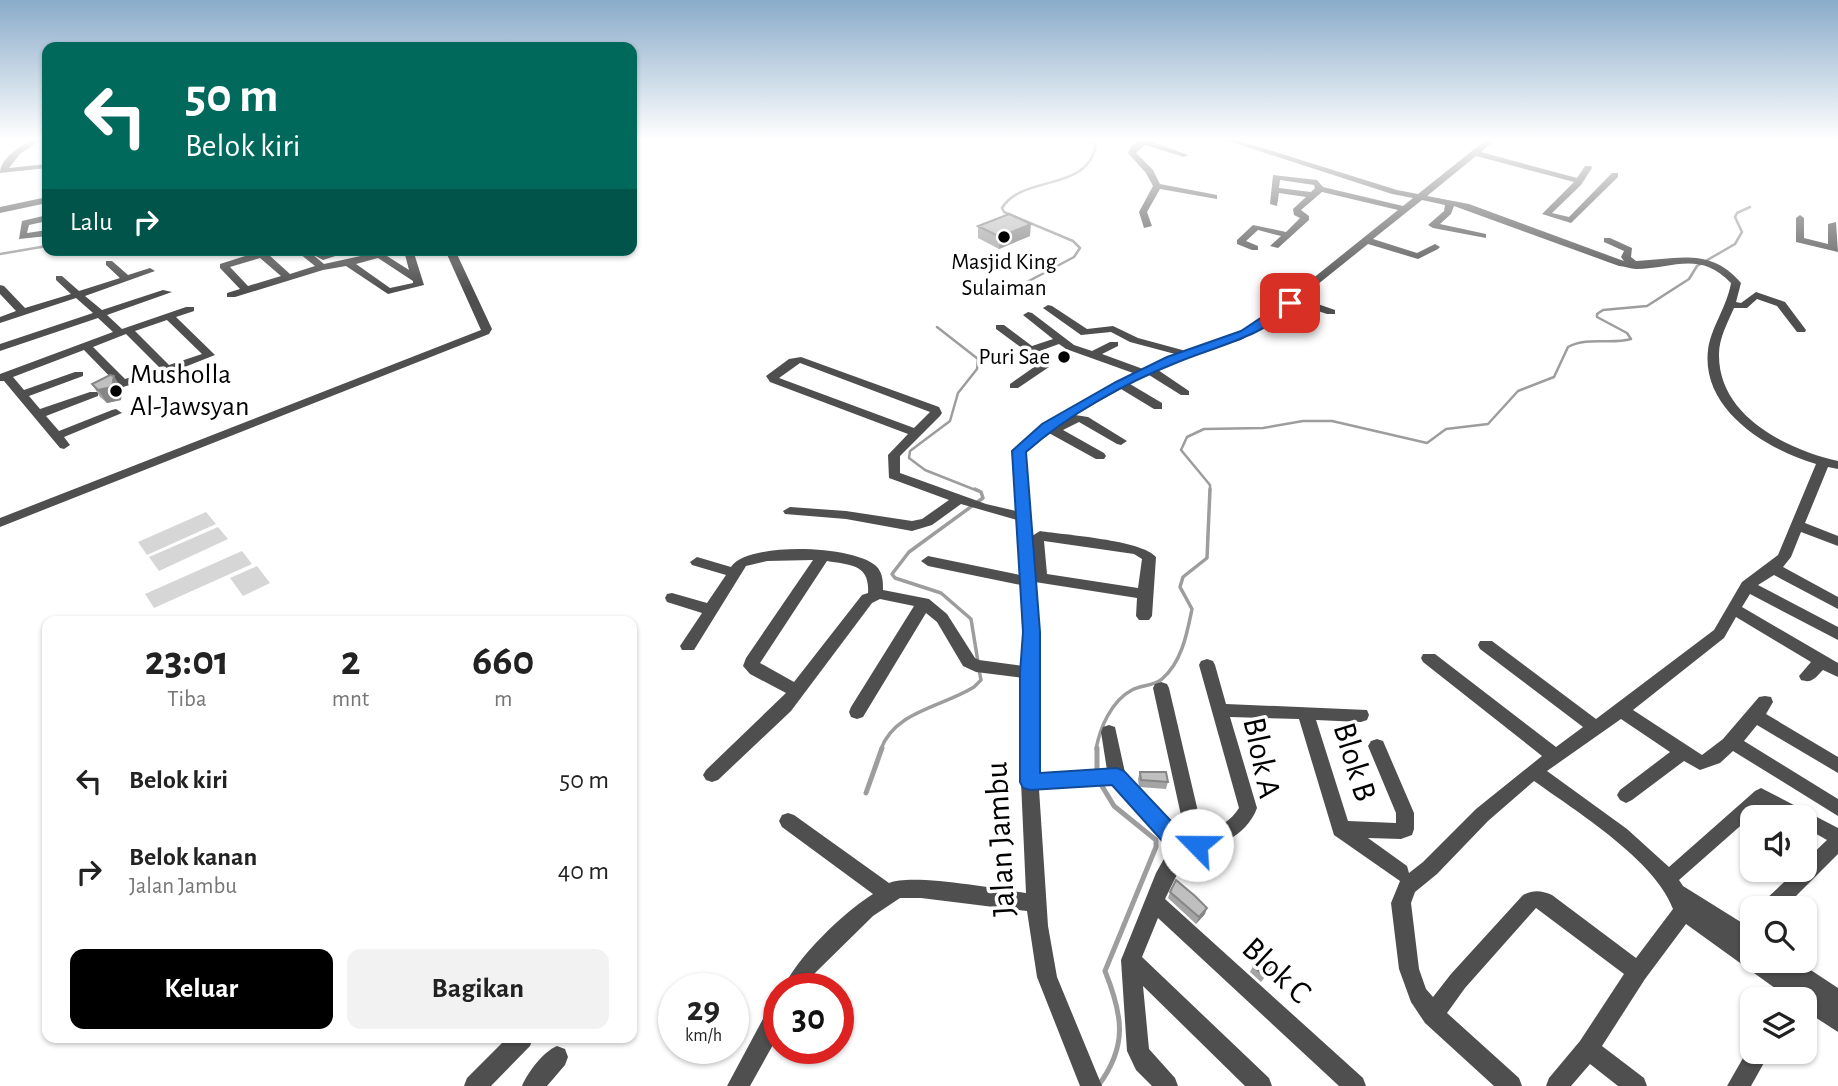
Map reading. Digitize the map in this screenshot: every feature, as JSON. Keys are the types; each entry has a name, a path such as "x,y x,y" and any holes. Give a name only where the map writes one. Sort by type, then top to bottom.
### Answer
{"street":[{"path":"1147,226 1143,212 1155,190"},
{"path":"1176,190 1214,197"},
{"path":"1274,204 1274,190 1317,192 1405,209"},
{"path":"1395,190 1491,215 1619,263 1635,266 1677,258 1703,262 1729,273 1736,283 1713,356 1727,399 1757,432 1785,449 1831,464 1797,526 1784,557 1747,586 1719,634 1621,710 1534,771 1482,815 1430,868 1407,886 1403,893 1401,902 1409,969 1418,995 1433,1015 1511,1086"},
{"name":"Jalan Jambu","path":"1085,1083 1047,977 1035,903 1030,782 1031,578 1023,517 1019,451 1050,428 1121,384 1186,354 1237,338 1302,302 1366,240 1429,190"},
{"path":"1570,190 1545,213 1571,220 1602,190"},
{"path":"1275,246 1306,218 1297,213 1297,209 1317,192"},
{"path":"2,207 42,203"},
{"path":"21,209 42,203"},
{"path":"1450,203 1448,212 1433,225 1483,236"},
{"path":"1523,229 1550,215"},
{"path":"1800,218 1799,240 1835,248 1833,224"},
{"path":"42,219 25,223 22,237 42,234"},
{"path":"1255,248 1240,242 1256,227 1288,235"},
{"path":"1366,240 1418,256 1435,247"},
{"path":"1607,240 1629,250 1626,257 1635,266"},
{"path":"246,290 223,266 256,256"},
{"path":"264,256 288,277"},
{"path":"307,256 321,267"},
{"path":"231,295 321,267 375,256"},
{"path":"381,256 417,279"},
{"path":"348,263 390,292 419,285 410,256"},
{"path":"0,523 485,332 488,329 453,256"},
{"path":"109,263 127,279"},
{"path":"0,320 150,271"},
{"path":"59,278 168,370"},
{"path":"0,288 24,313"},
{"path":"0,348 167,292"},
{"path":"1731,304 1743,306 1753,295 1767,297 1781,304 1801,330"},
{"path":"1302,302 1331,312"},
{"path":"1048,308 1085,333 1113,329 1133,340 1186,354"},
{"path":"116,413 60,441 22,394 3,377 190,309"},
{"path":"1028,315 1070,347 1146,372 1185,393"},
{"path":"85,345 123,384 204,358 209,352 169,316"},
{"path":"1090,321 1102,331"},
{"path":"1000,327 1031,350 1033,357 1045,365 1014,386"},
{"path":"1031,350 1060,340"},
{"path":"1092,355 1114,344"},
{"path":"915,433 846,392 797,360 772,376 774,380 846,392 936,410 936,413 894,455 894,475 1023,517"},
{"path":"22,394 79,374"},
{"path":"1121,384 1158,405"},
{"path":"39,414 94,394"},
{"path":"1050,428 1078,418 1121,441"},
{"path":"1050,428 1100,456"},
{"path":"790,511 846,515 912,526 971,502"},
{"path":"1797,526 1838,541"},
{"path":"1031,578 1037,538 1040,536 1143,552 1149,557 1144,616"},
{"path":"688,646 741,563 764,555 824,555 862,564 872,570 877,582 875,594"},
{"path":"797,691 751,666 824,555"},
{"path":"928,561 1145,594"},
{"path":"697,562 735,573"},
{"path":"1773,568 1838,604"},
{"path":"1747,586 1838,634"},
{"path":"712,775 785,706 867,599 875,594 924,603 942,618 966,659 983,667 1029,673"},
{"path":"672,598 711,610"},
{"path":"857,712 924,603"},
{"path":"1734,609 1838,671"},
{"path":"1486,645 1595,727"},
{"path":"1429,658 1554,755"},
{"path":"1807,676 1822,661"},
{"name":"Blok A","path":"1189,846 1212,840 1247,814 1248,808 1208,665"},
{"path":"1161,688 1189,846"},
{"path":"1621,710 1682,752 1700,763 1706,763 1732,742 1760,709 1838,766"},
{"name":"Blok B","path":"1220,710 1361,715"},
{"name":"Blok B","path":"1306,713 1341,829 1401,872"},
{"path":"1109,732 1112,777"},
{"path":"1732,742 1838,808"},
{"name":"Blok B","path":"1341,829 1405,829 1405,813 1377,746"},
{"path":"1626,795 1682,752"},
{"path":"1534,771 1633,846 1667,877 1681,902 1740,950"},
{"path":"1030,782 1112,777 1189,846"},
{"path":"1751,805 1761,796 1778,805"},
{"path":"1667,877 1675,873 1740,815"},
{"path":"788,821 887,893"},
{"path":"1817,826 1838,837"},
{"path":"1783,896 1838,842"},
{"path":"1167,1086 1144,1062 1138,1051 1131,960 1166,873 1189,846"},
{"path":"803,973 829,945 887,893 897,889 920,888 1035,903"},
{"path":"1433,1015 1458,981 1533,899 1539,899 1553,907 1638,972"},
{"name":"Blok C","path":"1154,902 1355,1086"},
{"path":"1681,902 1740,931"},
{"path":"1557,1086 1588,1049 1681,902"},
{"path":"1131,960 1261,1086"},
{"path":"1769,973 1785,987"},
{"path":"1799,973 1837,997"},
{"path":"1817,1008 1838,1021"},
{"path":"738,1086 763,1041"},
{"path":"475,1086 517,1043"},
{"path":"1588,1049 1636,1086"},
{"path":"533,1086 557,1057"},
{"path":"1738,1086 1752,1064"}],"shaded area":[{"path":"206,512 216,524 147,555 138,542"},
{"path":"218,527 228,539 159,571 149,557"},
{"path":"242,551 252,564 154,608 145,594"},
{"path":"257,566 270,583 243,596 230,578"}],"building":[{"path":"1009,214 1031,224 1000,237 978,226"},
{"path":"110,375 114,376 112,387 98,390 92,384"},
{"path":"1140,772 1166,772 1168,782 1141,780"},
{"path":"1176,880 1207,908 1199,917 1170,892"},
{"path":"1260,956 1272,966 1264,976 1253,966"}],"waterway":[{"path":"1027,282 1074,257 1080,248 1073,241 1004,212 1002,208 1012,198 1028,190"},
{"path":"1210,489 1210,485 1181,450 1187,437 1204,429 1263,428 1303,421 1332,421 1427,443 1446,429 1488,424 1518,391 1554,377 1568,347 1583,342 1631,339 1627,333 1597,317 1597,314 1603,310 1647,306 1689,279 1697,266 1735,244 1742,232 1735,217 1737,213 1750,207"},
{"path":"0,254 42,247"},
{"path":"937,327 978,359 977,369 958,393 950,421 910,451 909,458 925,470 978,491"},
{"path":"975,489 981,492 983,498 909,552 892,574 895,578 941,593 971,619 978,662"},
{"path":"1096,749 1100,732 1118,701 1132,690 1162,679 1179,656 1192,609 1180,587 1183,577 1207,558 1210,489"},
{"path":"881,749 888,736 908,718 974,687 981,680 979,670"},
{"path":"866,793 882,748"},
{"path":"1097,748 1097,774"},
{"path":"1098,1086 1114,1057 1120,1030 1116,1002 1105,971 1156,847 1156,840 1114,806 1099,781"}],"place":[{"name":"Masjid King Sulaiman","path":"1004,237"},
{"name":"Puri Sae","path":"1064,357"},
{"name":"Musholla Al-Jawsyan","path":"116,391"}],"route":[{"path":"1197,845 1181,847 1137,802 1117,777 1030,782 1031,632 1023,488 1018,456 1024,444 1065,415 1172,359 1246,334 1290,303"}]}
